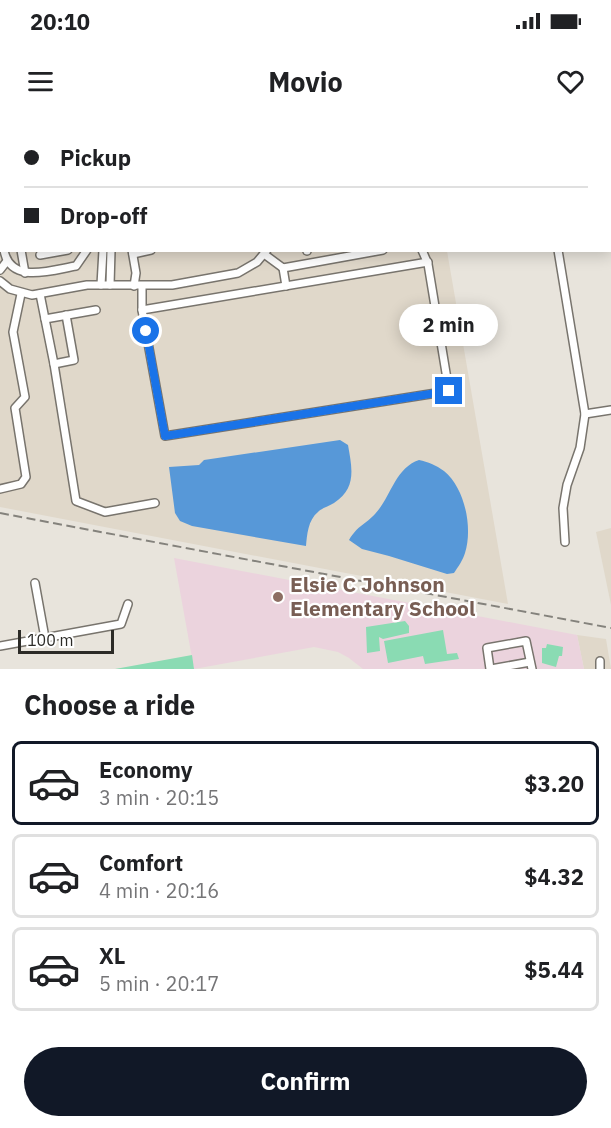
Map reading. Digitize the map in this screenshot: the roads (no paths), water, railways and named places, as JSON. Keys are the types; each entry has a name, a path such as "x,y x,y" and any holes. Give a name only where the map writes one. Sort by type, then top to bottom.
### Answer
{"street":[{"path":"5,252 10,265 25,273 76,266 86,252"},
{"path":"21,252 25,273"},
{"path":"100,285 103,252"},
{"path":"110,285 111,252"},
{"path":"132,252 165,436 449,391 428,262 423,252"},
{"path":"0,281 21,294 39,294 100,285 172,285 228,276 248,269 265,252 283,268 286,286"},
{"path":"283,268 372,252"},
{"path":"558,252 585,414 581,442 567,485 563,508 565,542"},
{"path":"39,253 43,272"},
{"path":"0,270 7,261"},
{"path":"142,310 428,262"},
{"path":"0,489 21,484 26,477 15,408 25,397 13,332 21,294"},
{"path":"39,294 54,364 76,501 105,512 155,503"},
{"path":"45,319 96,309"},
{"path":"54,364 74,360 66,315"},
{"path":"585,414 611,410"},
{"path":"35,583 45,638"},
{"path":"0,646 121,624 128,604"},
{"path":"526,641 531,666 491,669 487,648 526,641"}],"water":[{"path":"340,440 348,445 350,484 341,497 312,519 306,546 192,526 180,521 175,513 169,467 199,465 204,460"},
{"path":"419,460 444,471 457,487 462,498 467,521 467,543 463,558 454,573 447,574 362,549 349,540 380,507 404,469"}],"railway":[{"path":"0,513 611,628"}],"place":[{"name":"Elsie C Johnson Elementary School","path":"278,597"}]}
